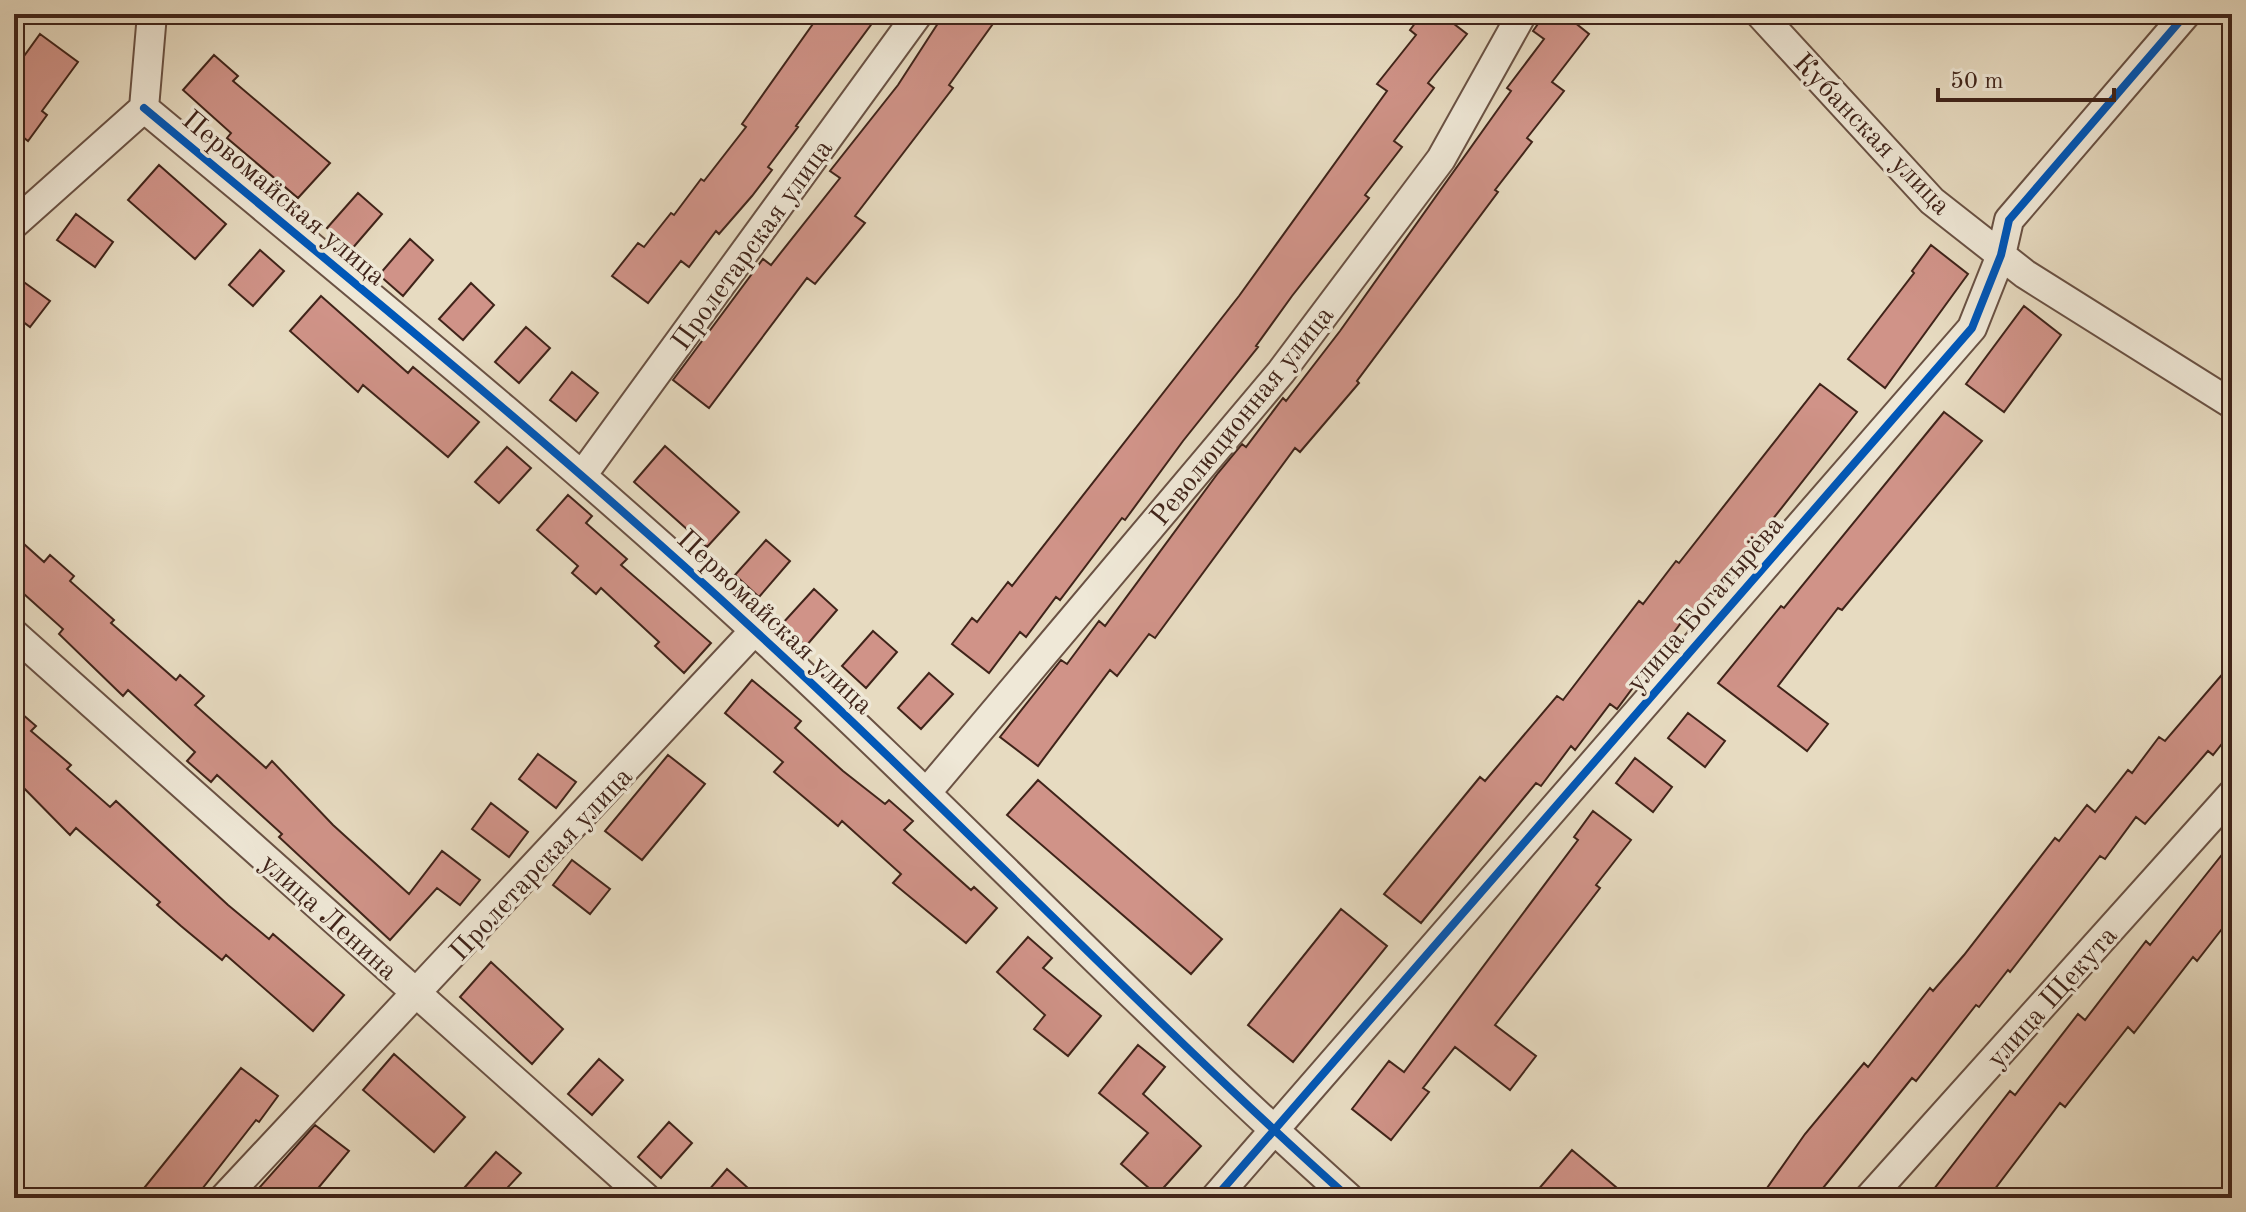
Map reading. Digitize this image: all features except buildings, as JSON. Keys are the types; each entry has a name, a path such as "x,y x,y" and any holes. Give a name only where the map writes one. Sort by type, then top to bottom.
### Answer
{"street":[{"path":"14,224 144,108 152,14"},
{"name":"Пролетарская улица","path":"583,474 918,14"},
{"name":"Революционная улица","path":"927,792 1281,372 1441,159 1522,14"},
{"name":"Кубанская улица","path":"1760,14 1932,201 2025,274 2232,404"},
{"name":"улица Богатырёва","path":"1215,1198 1972,328 2001,255 2009,220 2186,14"},
{"name":"Первомайская улица","path":"144,108 583,474 927,792 1275,1132 1349,1198"},
{"name":"Пролетарская улица","path":"224,1198 418,994 755,630"},
{"name":"улица Ленина","path":"14,634 646,1198"},
{"name":"улица Щекута","path":"1869,1198 2232,794"}],"cycle path":[{"path":"1215,1198 1972,328 2001,255 2009,220 2186,14"},
{"path":"144,108 451,364 678,561 828,698 1198,1058 1349,1198"}]}
